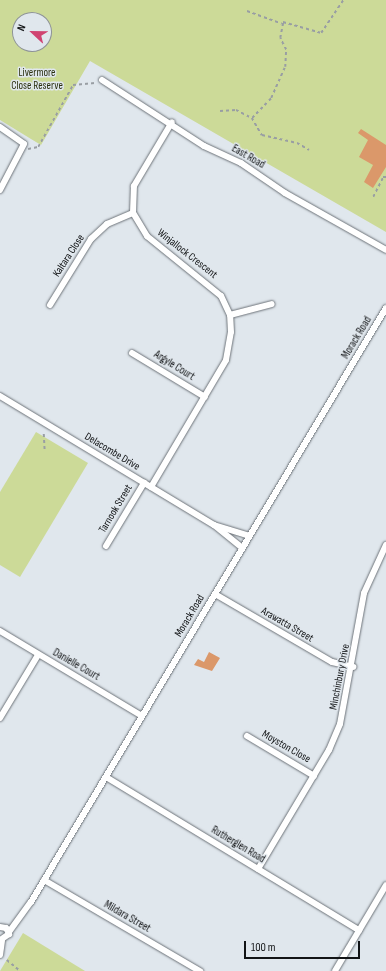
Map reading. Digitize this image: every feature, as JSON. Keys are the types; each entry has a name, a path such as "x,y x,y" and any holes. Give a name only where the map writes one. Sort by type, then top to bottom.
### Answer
{"street":[{"name":"East Road","path":"102,80 172,122 204,146 241,163 285,193 386,250"},
{"path":"133,213 134,186 172,122"},
{"path":"0,127 24,144 23,151 0,190"},
{"name":"Kaltara Close","path":"50,305 90,239 107,224 133,213"},
{"name":"Winjallock Crescent","path":"133,213 147,236 209,282 221,296 230,315 231,332 226,360 151,487"},
{"path":"230,315 272,304"},
{"name":"Morack Road","path":"1,940 44,880 386,308"},
{"name":"Argyle Court","path":"132,353 205,397"},
{"name":"Delacombe Drive","path":"0,397 214,524 242,548"},
{"name":"Tarnook Street","path":"106,546 144,483"},
{"name":"Delacombe Drive","path":"214,524 249,536"},
{"name":"Minchinbury Drive","path":"258,869 314,776 340,724 353,667 364,593 386,544"},
{"name":"Arawatta Street","path":"215,594 332,662 353,667"},
{"name":"Danielle Court","path":"0,631 142,716"},
{"path":"0,718 38,654"},
{"name":"Moyston Close","path":"247,736 314,776"},
{"name":"Rutherglen Road","path":"106,777 360,930"},
{"name":"Mildara Street","path":"44,880 200,971"},
{"path":"335,971 386,885"},
{"path":"0,927 8,932"},
{"path":"0,955 1,940"}],"path":[{"path":"247,11 282,24 288,22 321,33 343,0"},
{"path":"252,118 272,98 285,67 286,50 280,38 282,24"},
{"path":"23,151 38,147 73,85 90,85 102,80"},
{"path":"220,111 236,110 252,118 262,135 297,143 309,150"},
{"path":"373,197 383,177 386,177"},
{"path":"44,434 45,451"},
{"path":"7,960 20,971"}],"green space":[{"name":"Livermore Close Reserve","path":"0,0 386,0 386,232 90,61 41,145 0,120"},
{"path":"36,432 88,463 20,577 0,565 0,492"},
{"path":"23,933 85,971 0,971"}],"building":[{"path":"361,129 386,145 386,167 373,188 364,182 373,165 359,157 368,140 358,133"},
{"path":"209,652 220,658 212,671 194,665 198,659 204,662"}]}
